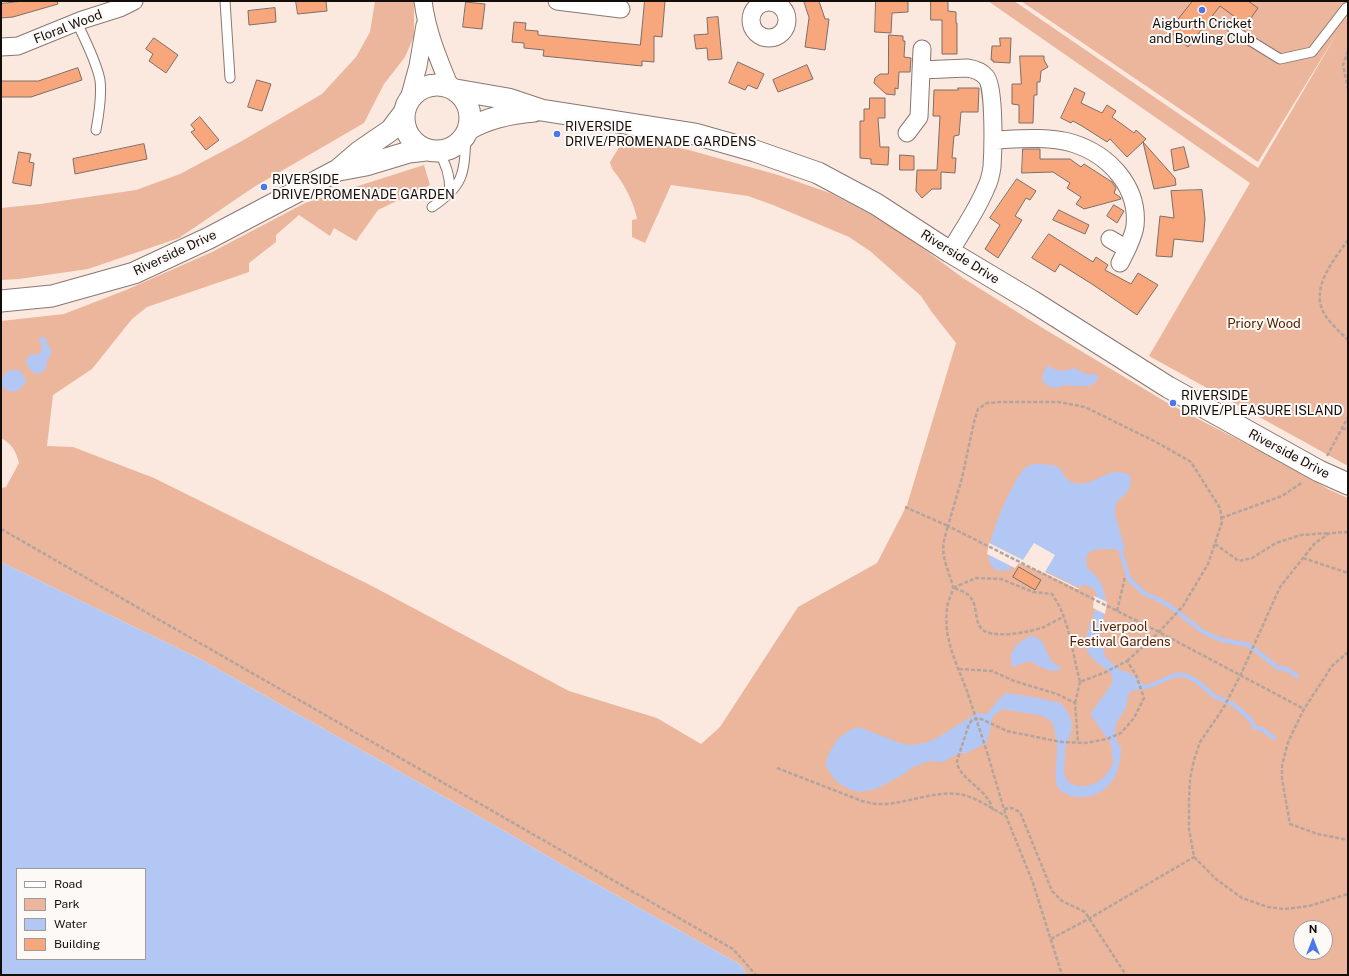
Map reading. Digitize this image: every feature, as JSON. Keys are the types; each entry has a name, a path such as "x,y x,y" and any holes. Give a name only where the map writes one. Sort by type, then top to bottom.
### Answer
{"street":[{"name":"Floral Wood","path":"1,47 18,46 77,22 120,8 134,1"},
{"path":"423,1 425,21 439,60 453,88"},
{"path":"557,1 621,9"},
{"path":"406,107 417,91 427,86 439,84 453,88 464,97 469,107 471,118 467,132 458,144 449,150 432,151 416,144 408,136 404,126 406,107 418,66 425,21"},
{"path":"907,133 918,117 922,49"},
{"path":"921,70 967,68 981,73 987,78 991,91 993,140 992,169 978,204 950,252"},
{"name":"Riverside Drive","path":"453,88 508,99 541,110 695,134 762,153 818,173 876,204 950,252 1032,301 1168,387 1319,471 1348,484"},
{"name":"Riverside Drive","path":"1,301 52,296 134,273 209,238 338,170 359,152 384,136 394,127 406,107"},
{"name":"Riverside Drive","path":"467,132 488,119 541,110"},
{"path":"993,140 1053,139 1072,143 1102,158 1115,168 1123,178 1133,203 1135,226 1123,256 1110,239"},
{"name":"Riverside Drive","path":"338,170 366,165 409,152 432,151"}],"lane":[{"path":"225,1 230,78"},
{"path":"1233,30 1280,59 1312,52 1348,7"},
{"path":"77,22 96,67 100,81 99,111 96,130"},
{"path":"432,207 443,200 458,184 464,169 467,132"},
{"path":"432,151 446,166 449,173 450,192"}],"path":[{"path":"1348,51 1343,65 1348,89"},
{"path":"1348,240 1330,264 1322,280 1320,300 1325,315 1348,340"},
{"path":"1062,975 1033,883 1006,816 968,694 953,657 946,624 947,608 953,588 943,556 943,541 962,478 978,409 987,403 1059,402 1085,407 1158,443 1191,462 1220,508 1222,522 1208,564 1183,606 1159,632 1127,661 1106,672 1080,682"},
{"path":"1221,518 1282,496 1319,471 1348,417"},
{"path":"1342,428 1348,430"},
{"path":"905,507 948,526 1159,632 1304,708"},
{"path":"1,529 733,949 756,975"},
{"path":"1215,544 1239,561 1252,558 1276,543 1301,535 1348,532"},
{"path":"1330,533 1315,543 1280,587 1241,674 1224,707 1200,742 1190,779 1189,828 1194,857 1218,880 1242,898 1268,907 1284,909 1309,906 1348,894"},
{"path":"1303,558 1348,572"},
{"path":"1117,611 1125,577"},
{"path":"953,588 976,578 1001,579 1033,592 1052,594 1058,603 1063,617 1072,646 1080,682 1075,703 1078,743"},
{"path":"953,588 962,590 969,595 975,608 978,623 986,632 1006,635 1043,627 1063,617"},
{"path":"1348,652 1332,666 1304,708 1288,742 1282,766 1283,788 1290,824 1318,834 1348,840"},
{"path":"993,810 987,797 957,765 969,724 972,720 979,718 1007,732 1053,741 1078,743 1107,739 1121,733 1134,718 1144,698 1136,675 1127,661"},
{"path":"959,669 992,671 1014,681 1057,694 1075,703"},
{"path":"777,768 862,801 877,804 891,803 937,794 957,794 968,796 1006,816"},
{"path":"1004,809 1012,808 1020,812 1052,891 1062,901 1085,912 1126,975"},
{"path":"1051,939 1194,857"}],"green space":[{"path":"375,1 414,1 414,36 405,57 384,84 364,123 254,187 179,238 88,269 19,279 1,280 1,208 136,190 180,174 240,142 322,94 356,57 370,32"},
{"name":"Priory Wood","path":"988,1 1014,1 1258,168 1339,30 1258,162 1021,1 1348,1 1348,15 1346,19 1348,19 1348,466 1149,356 1250,183"},
{"name":"Liverpool Festival Gardens","path":"625,138 689,150 778,175 830,193 870,214 909,238 963,278 1171,405 1266,454 1330,490 1348,498 1348,975 747,975 741,965 200,659 1,562 1,488 6,487 19,463 13,448 1,438 1,321 64,314 126,290 212,252 305,203 424,165 430,185 378,210 356,241 334,228 330,236 299,215 276,235 276,242 249,263 249,272 147,307 132,319 92,369 53,395 47,446 73,447 154,478 372,586 569,691 657,718 701,744 720,727 798,607 877,563 907,505 956,343 921,296 870,251 849,237 748,196 671,185 645,243 632,237 632,220 637,219 636,213 629,196 610,162"}],"water":[{"path":"42,337 47,339 47,345 51,348 51,355 47,359 46,369 35,374 28,367 26,360 31,354 38,355 41,351 42,345 38,339"},
{"path":"1048,365 1060,371 1074,368 1086,374 1096,374 1098,377 1095,383 1089,386 1066,385 1056,388 1047,386 1042,380 1044,371"},
{"path":"19,370 26,381 21,388 12,392 2,386 2,379 7,371"},
{"path":"1033,464 1058,467 1068,480 1076,483 1090,482 1115,472 1122,472 1130,475 1130,485 1128,491 1116,503 1115,513 1125,550 1094,550 1090,551 1086,558 1087,567 1101,583 1106,601 1100,634 1104,653 1107,659 1122,671 1133,675 1143,684 1152,685 1150,688 1131,691 1128,696 1126,707 1116,724 1115,732 1118,745 1121,747 1120,762 1115,777 1100,792 1094,795 1079,797 1064,793 1057,786 1056,782 1057,746 1052,722 1043,716 1003,709 993,716 987,743 966,753 957,754 943,762 929,761 913,767 904,774 876,789 860,792 848,789 836,781 826,767 827,757 832,748 837,740 848,731 859,727 900,743 909,745 925,743 937,738 977,713 987,714 1006,693 1061,703 1068,713 1072,722 1071,731 1065,749 1064,773 1068,782 1077,786 1087,786 1098,782 1106,775 1113,764 1111,744 1090,714 1112,684 1112,674 1095,661 1087,650 1087,636 1097,604 1097,596 1094,590 1086,585 1078,587 1018,560 1011,569 1002,571 994,569 989,560 989,550 992,539 1007,498 1013,485 1025,468"},
{"path":"1,562 200,659 741,965 747,975 1,975"},
{"path":"1030,636 1040,639 1051,659 1055,664 1062,668 1054,671 1029,661 1012,667 1011,656 1014,648"}],"pier":[{"path":"989,543 1023,560 1034,543 1055,555 1045,572 1080,589 1019,563 1015,568 987,554"},
{"path":"1094,596 1107,602 1105,614 1093,608"}],"building":[{"path":"23,1 57,1 58,4 13,17 1,18 1,4"},
{"path":"296,1 326,1 327,11 298,14"},
{"path":"645,1 665,1 662,37 654,36 654,62 642,61 642,66 543,56 544,50 524,48 524,43 512,42 514,22 526,23 525,30 538,31 538,35 640,45"},
{"path":"804,1 819,1 825,19 829,19 825,50 805,47 809,18"},
{"path":"876,1 908,1 908,12 892,13 891,33 875,32"},
{"path":"931,1 948,1 948,11 956,12 957,54 942,54 942,20 931,20"},
{"path":"1193,1 1248,1 1258,8 1246,25 1220,6 1188,47 1169,31"},
{"path":"466,2 485,4 482,29 463,27"},
{"path":"275,8 276,22 249,25 248,11"},
{"path":"718,17 722,59 708,60 707,48 696,49 694,35 708,34 707,18"},
{"path":"889,35 903,36 903,41 905,41 904,57 911,58 910,72 899,72 898,89 895,88 895,95 886,94 874,83 875,78 880,74 888,74"},
{"path":"154,38 178,55 166,73 149,61 153,54 146,49"},
{"path":"1000,38 1011,38 1010,63 993,62 993,60 991,60 992,46 1000,46"},
{"path":"1020,56 1044,56 1044,60 1048,67 1041,71 1040,82 1037,82 1037,95 1034,95 1033,123 1019,123 1019,105 1012,104 1012,84 1021,84"},
{"path":"738,62 764,74 757,89 748,85 745,90 729,83"},
{"path":"807,65 813,79 778,92 773,80"},
{"path":"78,68 82,80 31,97 1,97 1,81 38,81"},
{"path":"257,80 271,84 262,111 248,107"},
{"path":"958,88 979,88 978,112 961,112 959,135 954,136 952,158 956,158 955,173 941,172 941,189 932,189 922,198 916,191 917,170 937,170 940,116 933,116 934,90 958,90"},
{"path":"1075,88 1085,93 1081,103 1102,113 1107,105 1116,111 1112,117 1134,133 1136,130 1146,139 1127,157 1110,139 1107,142 1073,121 1071,123 1061,118"},
{"path":"870,98 885,98 885,118 878,118 880,147 889,147 888,165 871,164 871,159 860,158 860,121 864,121 864,109 869,109"},
{"path":"200,117 219,140 206,150 191,132 195,130 191,125"},
{"path":"1143,142 1175,178 1176,185 1154,189"},
{"path":"144,144 147,159 75,174 73,159"},
{"path":"1184,147 1189,167 1174,171 1171,150"},
{"path":"1023,149 1040,149 1040,159 1070,159 1081,167 1084,164 1112,182 1116,188 1114,193 1121,199 1084,209 1076,204 1081,197 1067,188 1070,183 1053,172 1022,173"},
{"path":"19,152 31,154 29,162 34,163 31,186 13,183"},
{"path":"900,155 914,156 914,170 900,170"},
{"path":"1017,179 1036,191 1030,200 1026,198 1015,216 1022,220 998,258 985,249 1000,225 990,218"},
{"path":"1202,190 1205,219 1203,242 1174,239 1172,257 1156,256 1160,216 1174,218 1171,191"},
{"path":"1114,205 1124,211 1117,223 1107,216"},
{"path":"1059,210 1089,225 1085,234 1053,220"},
{"path":"1049,234 1093,262 1096,257 1108,265 1105,270 1131,284 1138,273 1158,285 1137,315 1060,264 1055,272 1032,258"},
{"path":"1019,567 1041,580 1035,590 1013,577"}],"waterway":[{"path":"1120,549 1129,579 1145,594 1156,598 1171,607 1203,632 1222,640 1249,645 1278,668 1287,669 1297,676"},
{"path":"1152,685 1175,675 1185,675 1198,682 1214,696 1233,704 1250,719 1255,728 1262,729 1274,738"}],"place":[{"name":"Aigburth Cricket and Bowling Club","path":"1202,10"},
{"name":"RIVERSIDE DRIVE/PROMENADE GARDENS","path":"557,134"},
{"name":"RIVERSIDE DRIVE/PROMENADE GARDEN","path":"264,187"},
{"name":"RIVERSIDE DRIVE/PLEASURE ISLAND","path":"1173,403"}]}
